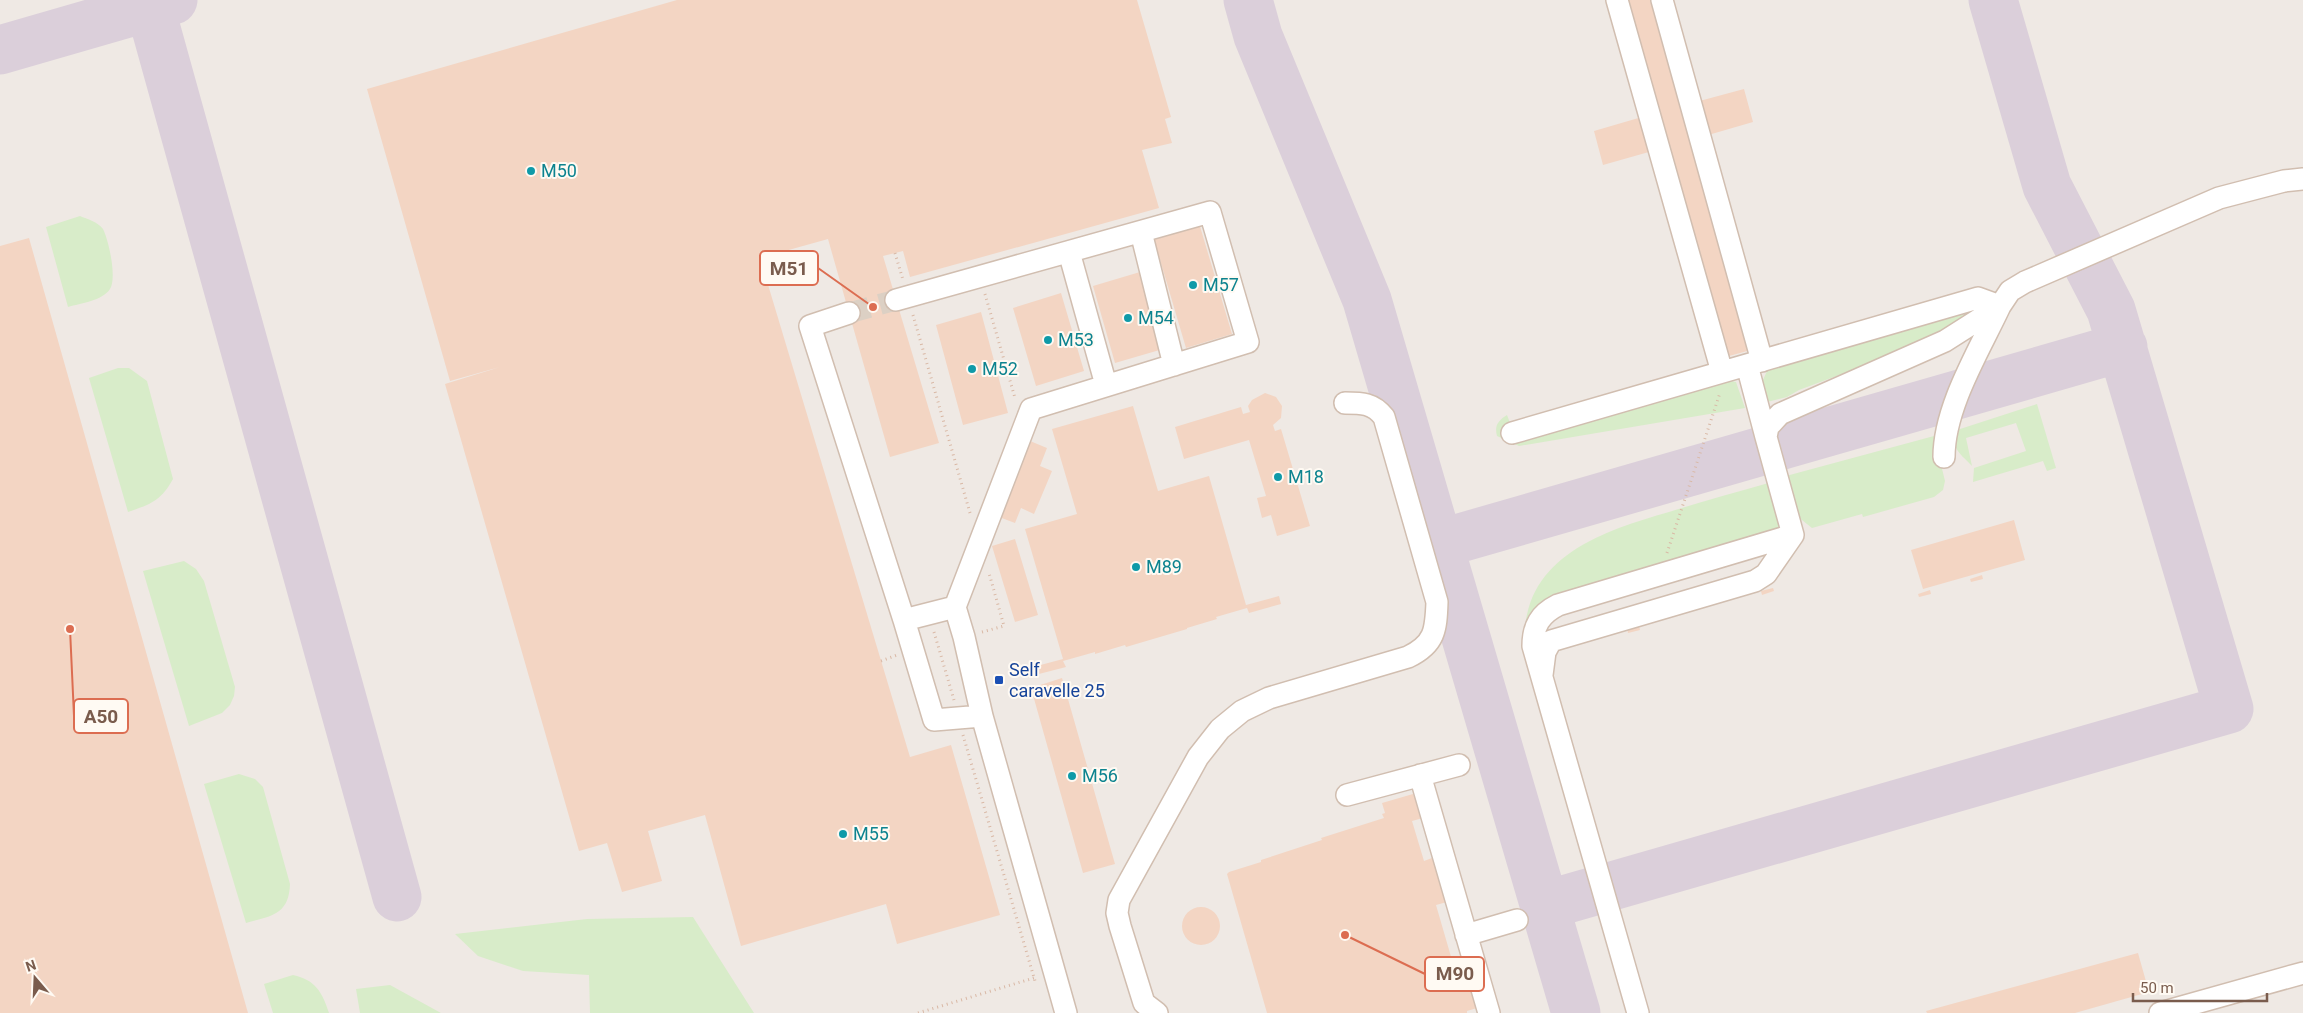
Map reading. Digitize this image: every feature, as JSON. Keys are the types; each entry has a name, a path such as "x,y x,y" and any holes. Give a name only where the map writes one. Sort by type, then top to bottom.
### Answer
{"lane":[{"path":"1617,0 1722,379"},
{"path":"1662,0 1754,363 1766,437 1793,535"},
{"path":"1944,457 1944,439 1953,408 2000,306 2010,291 2025,282 2219,198 2284,181 2303,180"},
{"path":"896,300 1210,212 1248,342 1031,409 955,607 964,637 982,716 1066,1013"},
{"path":"1141,232 1174,365"},
{"path":"1069,252 1106,385"},
{"path":"1512,433 1722,379 1754,363 1978,298 2000,306"},
{"path":"1766,437 1768,427 1780,414 1945,341 2000,306"},
{"path":"849,313 810,326 934,720 982,716"},
{"path":"1157,1013 1144,1003 1120,926 1117,913 1119,900 1198,757 1220,729 1255,704 1269,698 1408,657 1424,650 1431,639 1437,602 1384,417 1378,409 1368,404 1345,403"},
{"path":"1638,1013 1533,646 1533,630 1548,610 1558,605 1793,535"},
{"path":"1542,675 1545,652 1551,641 1755,581 1766,574 1793,535"},
{"path":"904,620 955,607"},
{"path":"1347,795 1459,765"},
{"path":"1420,775 1489,1013"},
{"path":"1466,935 1517,920"},
{"path":"2160,1013 2303,972"}],"path":[{"path":"980,277 1017,403"},
{"path":"1659,575 1722,379"},
{"path":"938,645 1004,626 988,570"},
{"path":"918,1013 1034,978"}],"shaded area":[{"path":"0,0 2303,0 2303,1013 0,1013"}],"green space":[{"path":"80,216 103,229 108,242 113,277 110,289 102,296 68,307 46,227"},
{"path":"1970,309 1958,324 1922,344 1799,390 1787,397 1767,402 1762,382 1767,371"},
{"path":"118,368 129,368 147,381 173,479 155,501 128,512 89,378"},
{"path":"1731,381 1736,382 1745,408 1519,446 1497,436 1496,429 1498,423 1507,415 1517,441"},
{"path":"2037,404 2056,468 2047,471 2043,461 1973,482 1974,468 2026,451 2016,423 1966,438 1972,466 1957,450 1955,436 1957,430"},
{"path":"1934,436 1945,481 1943,490 1934,497 1863,517 1862,514 1812,528 1797,516 1786,476"},
{"path":"1772,482 1780,524 1779,530 1549,602 1525,640 1528,611 1537,588 1552,568 1572,552 1618,528"},
{"path":"184,561 196,569 204,581 235,687 230,705 222,713 189,726 143,571"},
{"path":"239,774 255,779 263,787 290,884 289,894 282,908 271,916 246,923 204,784"},
{"path":"693,917 754,1013 590,1013 589,975 523,971 478,956 455,934 587,919"},
{"path":"293,975 307,980 317,988 324,998 329,1013 273,1013 264,984"},
{"path":"390,985 441,1013 360,1013 356,989"}],"building":[{"path":"677,0 1137,0 1171,117 1165,119 1172,143 1142,150 1159,208 910,277 903,251 883,256 939,443 890,457 828,239 760,258 910,757 951,745 1000,915 897,944 886,904 741,946 705,815 648,831 662,881 622,892 607,843 579,851 445,384 500,367 450,381 367,89"},
{"path":"1627,0 1650,0 1681,106 1744,89 1753,122 1691,140 1751,350 1729,356 1670,146 1603,165 1594,131 1659,112"},
{"name":"M57","path":"1199,223 1232,334 1186,348 1153,236"},
{"path":"29,238 248,1013 0,1013 0,246"},
{"name":"M54","path":"1140,272 1163,349 1115,363 1093,286"},
{"name":"M53","path":"1061,293 1084,371 1036,386 1013,308"},
{"name":"M52","path":"981,312 1008,413 963,425 936,325"},
{"name":"M18","path":"1265,393 1276,397 1282,406 1281,418 1273,425 1275,431 1281,429 1310,526 1277,536 1271,515 1262,518 1257,498 1266,496 1249,440 1184,459 1175,427 1241,407 1243,414 1250,412 1248,406 1252,400"},
{"name":"M89","path":"1133,406 1158,491 1209,476 1246,605 1279,596 1281,604 1249,613 1247,608 1216,617 1217,619 1187,629 1126,647 1125,645 1063,661 1066,667 1035,675 1033,667 1063,659 1025,529 1077,514 1052,429"},
{"path":"1030,441 1047,448 1040,466 1052,471 1034,514 1021,508 1015,523 999,517"},
{"path":"2014,520 2025,560 1923,589 1911,550"},
{"path":"1015,539 1038,615 1015,622 992,546"},
{"path":"1982,575 1983,579 1971,582 1970,579"},
{"path":"1773,588 1774,591 1762,595 1761,591"},
{"path":"1930,590 1931,594 1919,597 1918,594"},
{"path":"1639,626 1640,630 1628,633 1627,629"},
{"name":"M56","path":"1062,678 1115,864 1083,873 1031,688"},
{"path":"1413,794 1423,818 1412,821 1424,861 1432,858 1447,902 1436,905 1454,967 1465,964 1477,1008 1467,1011 1467,1013 1267,1013 1227,874 1261,862 1261,860 1322,840 1321,838 1384,818 1382,814 1385,813 1382,803"},
{"path":"1201,907 1208,908 1214,913 1219,919 1219,933 1214,939 1208,944 1201,945 1194,944 1188,939 1183,933 1182,926 1183,919 1188,913 1194,908"},
{"path":"2138,953 2149,992 2075,1013 1927,1013 1926,1011"}],"taxiway":[{"path":"0,50 173,0"},
{"path":"1248,0 1258,36 1367,300 1576,1013"},
{"path":"1546,905 2229,709 2111,310 2047,186 1993,0"},
{"path":"150,7 397,897"},
{"path":"1439,544 2123,347"}],"tunnel":[{"path":"849,313 896,300"}],"place":[{"name":"M50","path":"531,171"},
{"name":"M57","path":"1193,285"},
{"name":"M51","path":"873,307"},
{"name":"M54","path":"1128,318"},
{"name":"M53","path":"1048,340"},
{"name":"M52","path":"972,369"},
{"name":"M18","path":"1278,477"},
{"name":"M89","path":"1136,567"},
{"name":"A50","path":"70,629"},
{"name":"Self caravelle 25","path":"999,680"},
{"name":"M56","path":"1072,776"},
{"name":"M55","path":"843,834"},
{"name":"M90","path":"1345,935"}]}
